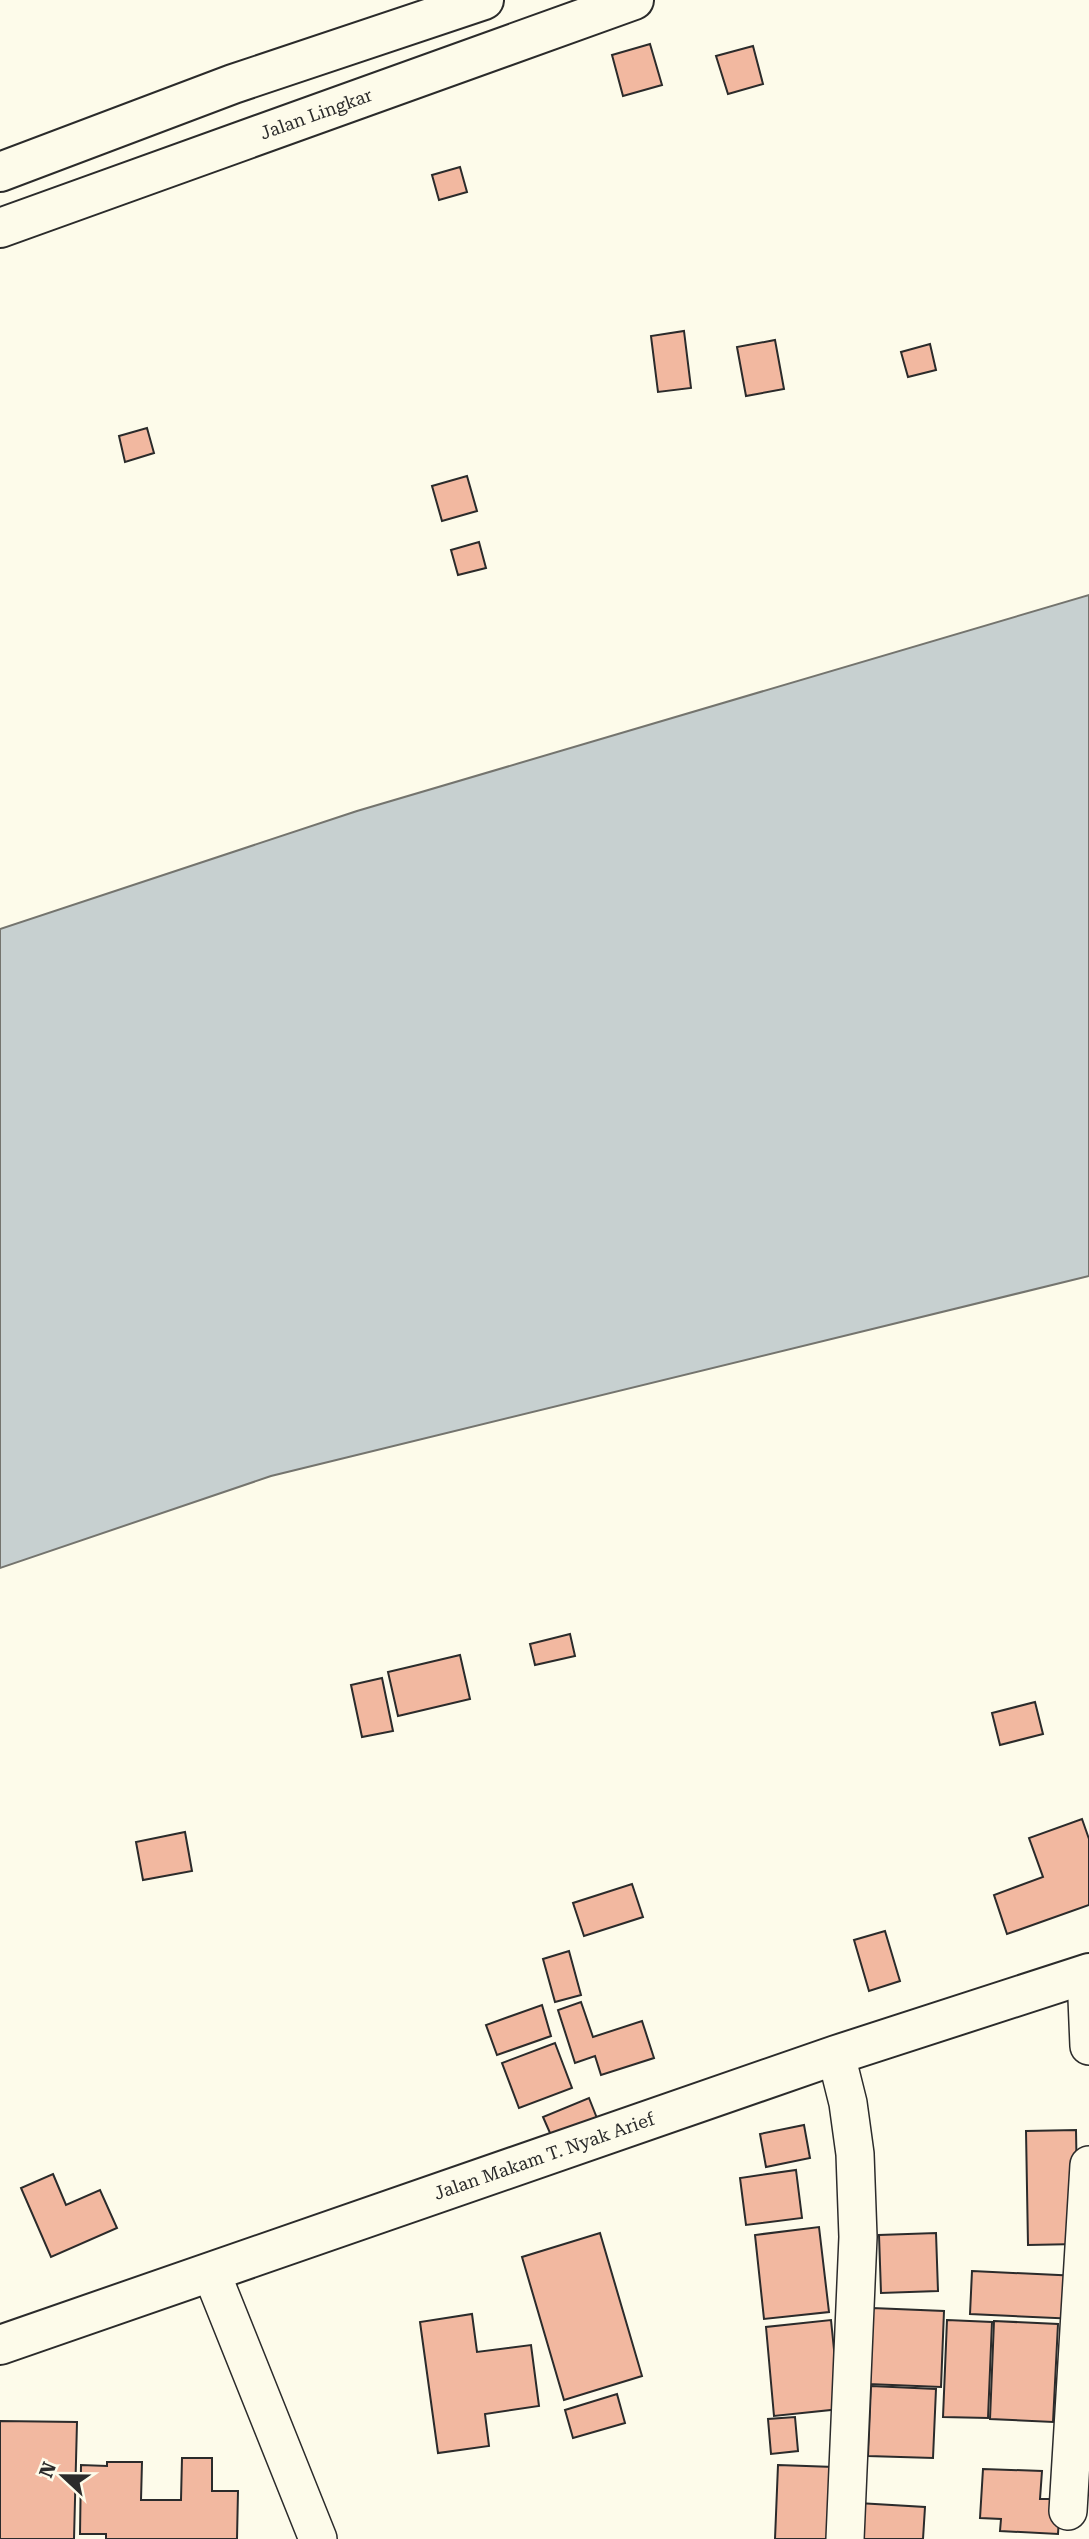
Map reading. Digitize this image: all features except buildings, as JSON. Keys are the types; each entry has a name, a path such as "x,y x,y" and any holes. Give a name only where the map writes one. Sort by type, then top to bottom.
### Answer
{"street":[{"path":"0,172 233,84 484,0"},
{"name":"Jalan Lingkar","path":"0,228 634,0"},
{"path":"1087,1974 1089,2046"},
{"name":"Jalan Makam T. Nyak Arief","path":"0,2345 836,2055 1087,1974"},
{"path":"836,2055 848,2103 855,2154 858,2237 845,2539"},
{"path":"1068,2511 1089,2165"},
{"path":"211,2272 318,2539"}],"shaded area":[{"path":"1089,595 1089,1276 271,1476 0,1568 0,929 357,811"}]}
